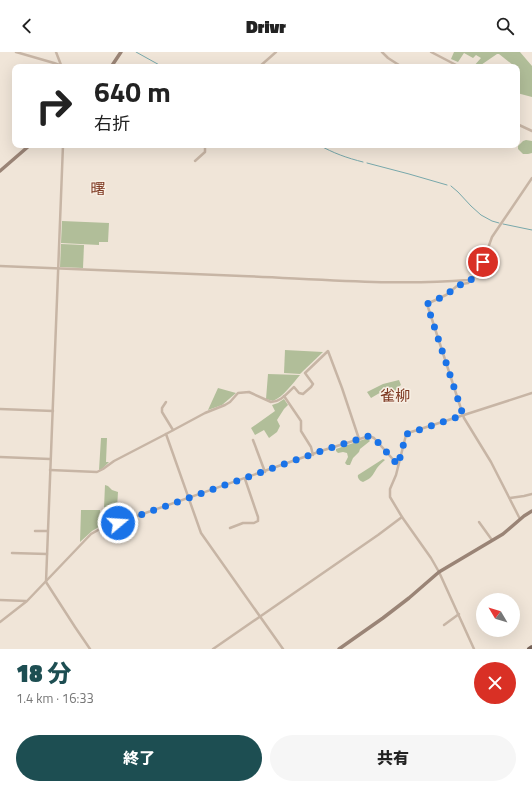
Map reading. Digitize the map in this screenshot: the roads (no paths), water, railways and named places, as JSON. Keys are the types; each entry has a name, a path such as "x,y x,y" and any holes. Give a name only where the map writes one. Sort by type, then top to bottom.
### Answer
{"street":[{"path":"16,52 56,64"},
{"path":"56,52 62,64"},
{"path":"113,64 121,52"},
{"path":"262,64 276,52"},
{"path":"382,52 397,64"},
{"path":"431,52 454,64"},
{"path":"520,125 532,131"},
{"path":"0,171 27,148"},
{"path":"63,148 46,582 90,649"},
{"path":"195,161 204,152 205,148"},
{"path":"520,519 491,462 463,415 427,304 446,295 457,286 468,283 478,272 492,237 532,178"},
{"path":"0,266 358,281 428,282 472,279"},
{"path":"50,470 97,472 114,461 205,413 225,405 238,393 249,392 271,402 278,401 294,387 301,394 303,394 313,384 305,373 328,351 359,439"},
{"path":"474,649 439,572 390,497 390,489 396,475 407,434 532,393"},
{"path":"284,396 301,421 301,431 311,447 313,454"},
{"path":"166,402 162,408 162,412 173,430"},
{"path":"0,409 53,411"},
{"path":"166,434 201,533 283,649"},
{"path":"0,622 27,602 91,534 118,523 313,454 369,436 374,438 398,465"},
{"path":"253,440 265,472"},
{"path":"0,458 50,459"},
{"path":"230,528 243,523 254,523 258,521 245,479"},
{"path":"510,498 532,494"},
{"path":"339,649 410,598 439,572 503,534 532,511"},
{"path":"213,649 402,517"},
{"path":"479,522 492,540"},
{"path":"35,531 48,531"},
{"path":"12,553 47,554"},
{"path":"0,600 27,602"},
{"path":"444,625 459,614"}],"waterway":[{"path":"136,52 158,64"},
{"path":"326,148 340,155 363,162"},
{"path":"367,163 447,185"},
{"path":"451,186 481,215 499,223"},
{"path":"503,224 532,230"}],"district":[{"name":"曙","path":"98,189"},
{"name":"雀柳","path":"395,396"}]}
